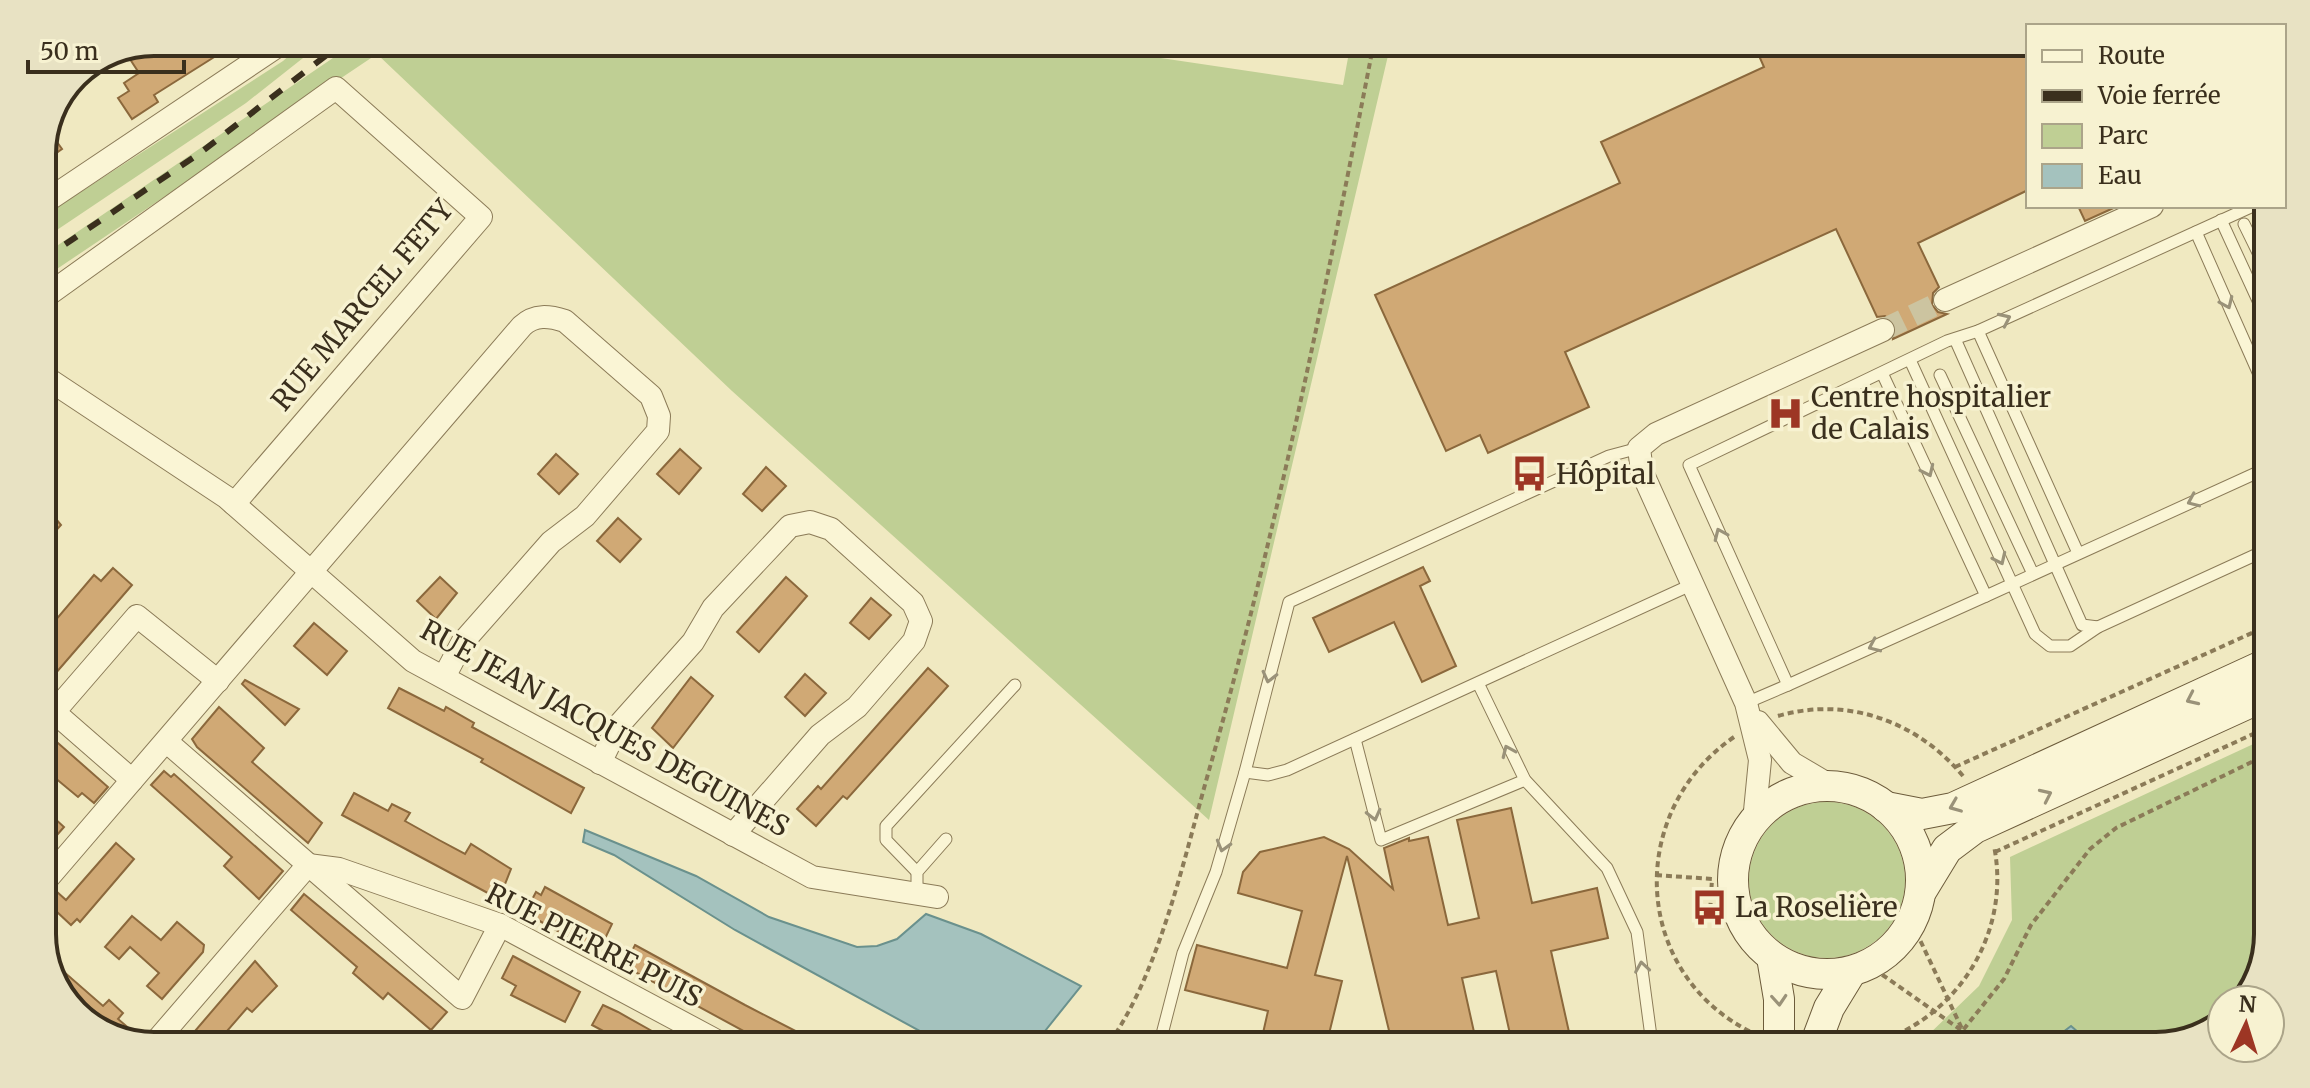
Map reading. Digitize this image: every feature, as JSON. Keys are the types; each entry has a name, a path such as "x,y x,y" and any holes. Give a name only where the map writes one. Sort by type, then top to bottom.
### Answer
{"street":[{"path":"56,195 263,56"},
{"name":"RUE MARCEL FETY","path":"56,289 336,88 481,217 234,504"},
{"path":"1945,300 2148,208"},
{"path":"56,869 522,326 537,317 565,321 651,396 659,416 658,431 585,516 551,542 462,643 444,677"},
{"path":"1831,786 1792,763 1756,724 1642,472 1639,448 1656,434 1883,330"},
{"name":"RUE JEAN JACQUES DEGUINES","path":"56,384 234,504 413,661 812,877 924,888"},
{"path":"600,763 618,726 693,642 713,608 783,530 805,522 826,526 913,603 920,615 919,632 857,707 820,735 733,835"},
{"path":"56,710 137,616 218,681"},
{"path":"1886,807 1922,814 1953,808 2254,670"},
{"path":"1820,1032 1829,1008 1860,969 1894,948 1912,923 1922,890 1947,849 1975,828 2254,701"},
{"path":"56,714 132,780"},
{"path":"1756,724 1761,772 1754,821 1737,853 1733,890 1748,932 1772,957 1797,970 1815,974 1860,969"},
{"path":"167,742 462,998 500,925"},
{"path":"1754,821 1784,796 1811,787 1831,786 1860,792 1886,807 1903,823 1915,844 1921,867 1922,890"},
{"path":"164,1032 308,865"},
{"name":"RUE PIERRE PUIS","path":"308,865 339,869 500,925 700,1032"},
{"path":"1772,957 1779,999 1772,1032"}],"lane":[{"path":"1788,685 1689,465 1955,339 2248,208"},
{"path":"2221,220 2254,292"},
{"path":"2244,224 2254,244"},
{"path":"2196,232 2254,363"},
{"path":"1978,331 2078,553"},
{"path":"1955,339 2082,625 2098,627"},
{"path":"1910,360 2035,634 2050,646 2070,646 2098,627 2254,556"},
{"path":"1883,375 1986,596"},
{"path":"1940,375 2033,574"},
{"path":"1163,1032 1183,953 1216,872 1289,602 1609,456 1639,448"},
{"path":"1746,703 2254,474"},
{"path":"1245,772 1268,775 1287,770 1693,584"},
{"path":"1478,683 1514,765 1607,868 1637,932 1650,1032"},
{"path":"946,839 924,888 886,840 886,826 1015,685"},
{"path":"1355,739 1381,840 1525,780"}],"path":[{"path":"1117,1032 1124,1022 1168,913 1243,650 1371,56"},
{"path":"1955,767 2254,632"},
{"path":"1750,1031 1708,1002 1677,961 1662,926 1656,875 1661,838 1680,792 1712,754 1756,724 1820,709 1858,712 1882,718"},
{"path":"1995,852 2254,734"},
{"path":"1963,1031 2004,979 2031,925 2090,849 2116,828 2254,761"},
{"path":"1656,875 1712,879 1710,913"},
{"path":"1912,923 1963,1031"},
{"path":"1860,969 1963,1031"}],"green space":[{"path":"289,56 306,56 246,103 56,231 56,208"},
{"path":"336,56 374,56 56,270 56,246"},
{"path":"379,56 1147,56 1343,85 1348,56 1388,56 1209,820 732,391"},
{"path":"2254,744 2252,953 2241,984 2206,984 2206,1019 2188,1027 2156,1032 1931,1032 1979,986 2012,920 2010,857"},
{"path":"1827,802 1857,808 1882,825 1899,850 1905,880 1899,910 1882,935 1857,952 1827,958 1797,952 1772,935 1755,910 1749,880 1755,850 1772,825 1797,808"}],"water":[{"path":"585,830 696,876 769,917 857,947 877,946 897,939 926,914 981,934 1081,986 1044,1032 922,1032 735,930 614,855 583,842"},
{"path":"2071,1026 2078,1032 2063,1032"}],"building":[{"path":"216,56 154,95 158,102 132,119 118,98 129,91 124,83 139,73 130,59"},
{"path":"1759,56 2026,56 2026,191 1918,243 1939,287 1933,293 1932,305 1938,312 1947,314 1893,339 1895,324 1885,316 1877,317 1836,229 1565,352 1589,407 1488,453 1480,435 1446,451 1375,295 1620,183 1601,142 1764,67"},
{"path":"2079,208 2114,208 2085,221"},
{"path":"680,449 701,468 679,494 657,474"},
{"path":"556,454 578,474 559,494 538,474"},
{"path":"766,467 786,486 762,511 743,494"},
{"path":"618,518 641,539 620,562 597,541"},
{"path":"1423,567 1430,581 1420,586 1456,666 1422,682 1394,622 1329,652 1313,618"},
{"path":"113,568 132,585 56,673 56,620 94,575 101,581"},
{"path":"440,577 457,593 436,619 417,601"},
{"path":"786,577 807,596 759,652 737,632"},
{"path":"871,598 891,615 869,639 850,623"},
{"path":"314,623 347,651 327,675 294,646"},
{"path":"928,668 948,686 847,799 843,796 816,826 797,809 818,786 821,789"},
{"path":"805,674 826,693 805,716 785,697"},
{"path":"691,677 713,696 673,748 652,728"},
{"path":"245,680 299,709 285,725 242,684"},
{"path":"399,688 444,711 446,707 474,723 472,727 584,788 571,813 481,762 483,759 388,708"},
{"path":"219,707 264,748 252,762 322,823 308,843 197,747 192,739"},
{"path":"56,741 108,787 94,803 82,793 78,797 56,779"},
{"path":"164,771 171,777 174,774 283,871 259,899 224,866 232,857 151,785"},
{"path":"354,793 388,811 392,804 410,813 405,821 439,840 465,854 471,844 511,869 499,899 342,815"},
{"path":"1511,808 1532,903 1597,888 1608,938 1551,951 1569,1032 1510,1032 1496,971 1462,978 1474,1032 1389,1032 1347,856 1315,975 1342,981 1329,1032 1263,1032 1268,1011 1185,990 1197,945 1287,968 1302,911 1238,893 1243,872 1260,852 1324,837 1349,849 1393,889 1384,848 1409,838 1409,841 1428,837 1448,925 1479,918 1457,820"},
{"path":"56,820 64,827 56,836"},
{"path":"116,843 134,859 80,922 77,919 71,925 56,913 56,891 66,900"},
{"path":"545,887 612,924 598,953 525,913 536,892 541,895"},
{"path":"304,894 447,1012 431,1030 388,993 383,999 353,973 357,967 291,910"},
{"path":"132,916 161,940 177,922 204,945 203,952 162,999 147,986 159,973 130,947 119,959 105,947"},
{"path":"635,945 797,1032 745,1032 624,966"},
{"path":"513,956 580,992 565,1022 511,995 516,986 502,978"},
{"path":"255,961 277,986 252,1012 247,1008 226,1032 194,1032"},
{"path":"63,971 103,1006 109,1000 123,1013 118,1019 129,1028 116,1025 94,1012 76,994"},
{"path":"603,1005 654,1032 605,1032 592,1025"}],"tunnel":[{"path":"1883,330 1945,300"}],"railway":[{"path":"56,251 200,153 325,56"}],"place":[{"name":"Centre hospitalier de Calais","path":"1785,413"},
{"name":"Hôpital","path":"1530,474"},
{"name":"La Roselière","path":"1709,907"}]}
